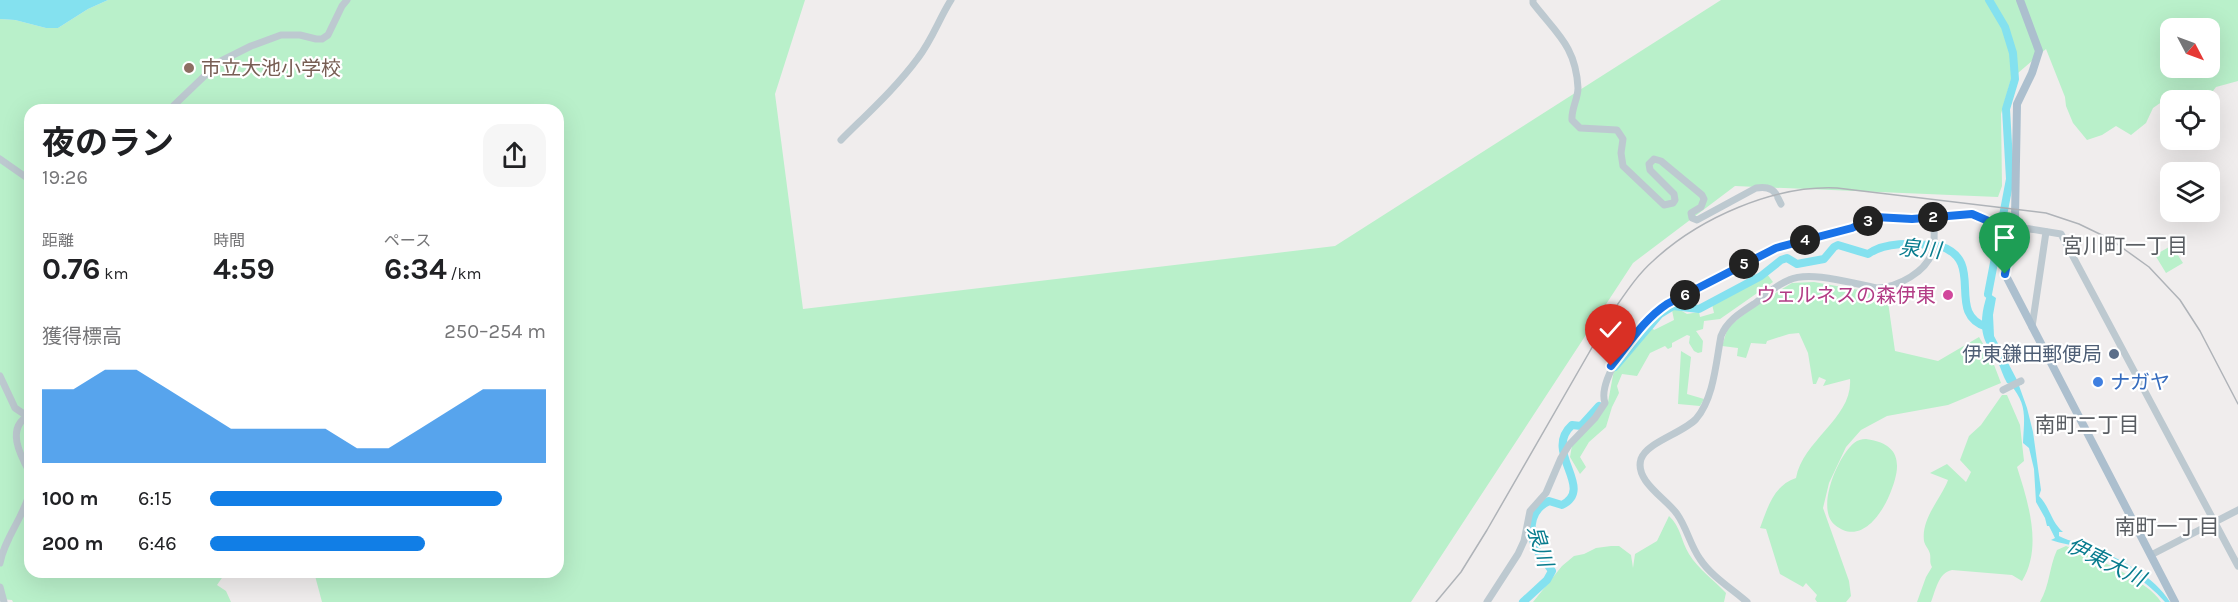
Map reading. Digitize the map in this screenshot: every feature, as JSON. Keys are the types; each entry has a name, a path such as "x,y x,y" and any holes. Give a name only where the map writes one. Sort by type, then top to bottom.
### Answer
{"main road":[{"path":"2020,0 2039,51 2032,73 2017,104 2015,119 2017,179 2005,274 2175,602"}],"street":[{"path":"175,104 219,62 251,46 281,35 300,35 322,39 328,35 347,0"},
{"path":"840,140 893,88 918,58 951,0"},
{"path":"1533,0 1542,15 1566,43 1575,69 1578,91 1571,114 1572,120 1580,128 1617,130 1623,139 1621,153 1623,166 1639,184 1664,205 1673,203 1674,194 1650,170 1649,164 1654,159 1661,161 1702,195 1704,199 1701,207 1691,213 1692,218 1697,220 1756,188 1771,189 1778,199"},
{"path":"0,159 24,176"},
{"path":"1487,602 1518,554 1524,542 1530,511 1545,493 1563,455 1605,403 1602,395 1611,366 1652,315 1667,304 1776,248 1852,228 1875,217 1912,219 1972,214 1993,223 2061,234 2238,566"},
{"path":"1747,602 1700,560 1677,514 1644,477 1640,466 1643,456 1653,446 1686,428 1698,417 1708,395 1725,327 1755,302 1789,280 1799,277 1815,277 1885,288 1914,274 1926,263 1933,247 1934,217"},
{"path":"2032,327 2046,232"},
{"path":"0,376 15,408 24,413"},
{"path":"2003,390 2021,381"},
{"path":"24,420 18,425 16,432 18,450 24,462"},
{"path":"2151,555 2238,510"},
{"path":"0,563 6,543 24,511"},
{"path":"0,587 4,602"}],"green space":[{"path":"108,0 805,0 775,94 803,309 1335,246 1721,0 2238,0 2238,81 2216,87 2214,90 2160,90 2160,103 2153,108 2146,123 2131,135 2116,126 2102,135 2087,140 2073,123 2046,49 2011,79 2001,114 2002,186 1998,197 1735,186 1633,263 1411,602 322,602 316,578 564,578 564,104 24,104 24,578 222,578 217,585 226,591 231,602 13,602 0,599 0,19 15,20 46,28 58,28 88,9"},
{"path":"2169,247 2171,250 2174,249 2183,263 2166,273 2155,255"},
{"path":"1767,274 1773,282 1720,319 1704,321 1703,329 1696,331 1703,341 1702,352 1694,351 1689,343 1690,336 1687,335 1672,343 1672,347 1668,349 1665,346 1650,353 1637,376 1622,374 1617,386 1619,393 1606,427 1589,442 1580,457 1586,467 1580,474 1570,457 1572,445 1608,402 1614,370 1650,326 1654,330 1674,320 1672,310 1680,310 1687,314 1699,312 1700,317 1714,313 1712,304"},
{"path":"1814,282 1887,295 1895,351 1938,361 1979,337 1991,357 2001,383 1948,405 1887,416 1861,430 1846,447 1829,483 1823,508 1849,581 1851,596 1846,602 1817,602 1815,599 1817,595 1806,583 1803,587 1780,574 1766,529 1760,528 1772,498 1782,486 1796,478 1800,464 1808,452 1844,406 1849,393 1850,379 1823,386 1826,380 1819,377 1816,384 1813,384 1808,353 1799,333 1767,341 1766,344 1751,343 1746,358 1737,356 1738,348 1722,346 1727,330 1756,305 1792,283"},
{"path":"1681,351 1691,357 1687,394 1704,399 1700,406 1678,404"},
{"path":"2002,395 2007,395 2020,425 2024,461 2017,467 2029,509 2033,539 2028,568 2022,581 2012,575 1952,570 1941,578 1931,602 1917,602 1932,567 1924,541 1926,524 1948,480 1930,473 1947,464 1966,482 1971,472 1960,460 1969,436 1981,425"},
{"path":"1866,439 1887,446 1893,452 1897,467 1896,476 1885,504 1874,520 1868,526 1852,532 1835,525 1829,517 1828,495 1841,459 1854,443"},
{"path":"1669,516 1676,525 1686,549 1701,570 1726,593 1724,602 1533,602 1562,566 1574,556 1596,548 1619,546 1631,555 1633,568 1635,554 1657,541"},
{"path":"2066,546 2132,577 2161,602 2040,602 2057,550"}],"water":[{"path":"0,0 108,0 88,9 58,28 46,28 15,20 0,19"},
{"path":"1993,280 1990,294 1996,298 1993,315 1994,336 2017,380 2027,408 2033,432 2041,490 2039,496 2063,532 2059,532 2059,536 2094,548 2126,563 2146,577 2170,602 2165,602 2139,578 2108,559 2087,549 2051,540 2055,538 2036,502 2034,469 2029,448 2023,443 2024,412 2020,399 2007,383 1996,358 1984,339 1982,322 1984,305"}],"waterway":[{"name":"伊東大川","path":"1988,294 2010,179 2006,109 2015,79 2013,53 2005,27 1989,0"},
{"name":"泉川","path":"1615,367 1660,314 1673,306 1699,309 1761,276 1781,260 1787,258 1797,264 1824,259 1838,245 1868,254 1884,247 1902,244 1940,246 1954,253 1961,263 1964,275 1968,311 1975,320 1987,327"},
{"name":"泉川","path":"1523,602 1547,580 1552,571 1540,555 1533,540 1533,518 1542,505 1549,501 1562,505 1571,498 1574,489 1565,458 1564,435 1572,425 1581,426 1599,406"}],"railway":[{"path":"1436,602 1461,572 1487,530 1613,311 1631,285 1653,261 1692,231 1715,218 1763,198 1788,192 1837,188 2046,213 2079,224 2110,239 2149,267 2180,300 2200,331 2238,404"}],"place":[{"name":"市立大池小学校","path":"189,68"},
{"name":"ウェルネスの森伊東","path":"1948,295"},
{"name":"伊東鎌田郵便局","path":"2114,354"},
{"name":"ナガヤ","path":"2098,382"}],"district":[{"name":"宮川町一丁目","path":"2125,246"},
{"name":"南町二丁目","path":"2087,425"},
{"name":"南町一丁目","path":"2167,527"}],"route":[{"path":"1611,366 1640,328 1667,304 1776,248 1852,228 1875,217 1912,219 1972,214 1993,223 2014,227 2005,274"}]}
